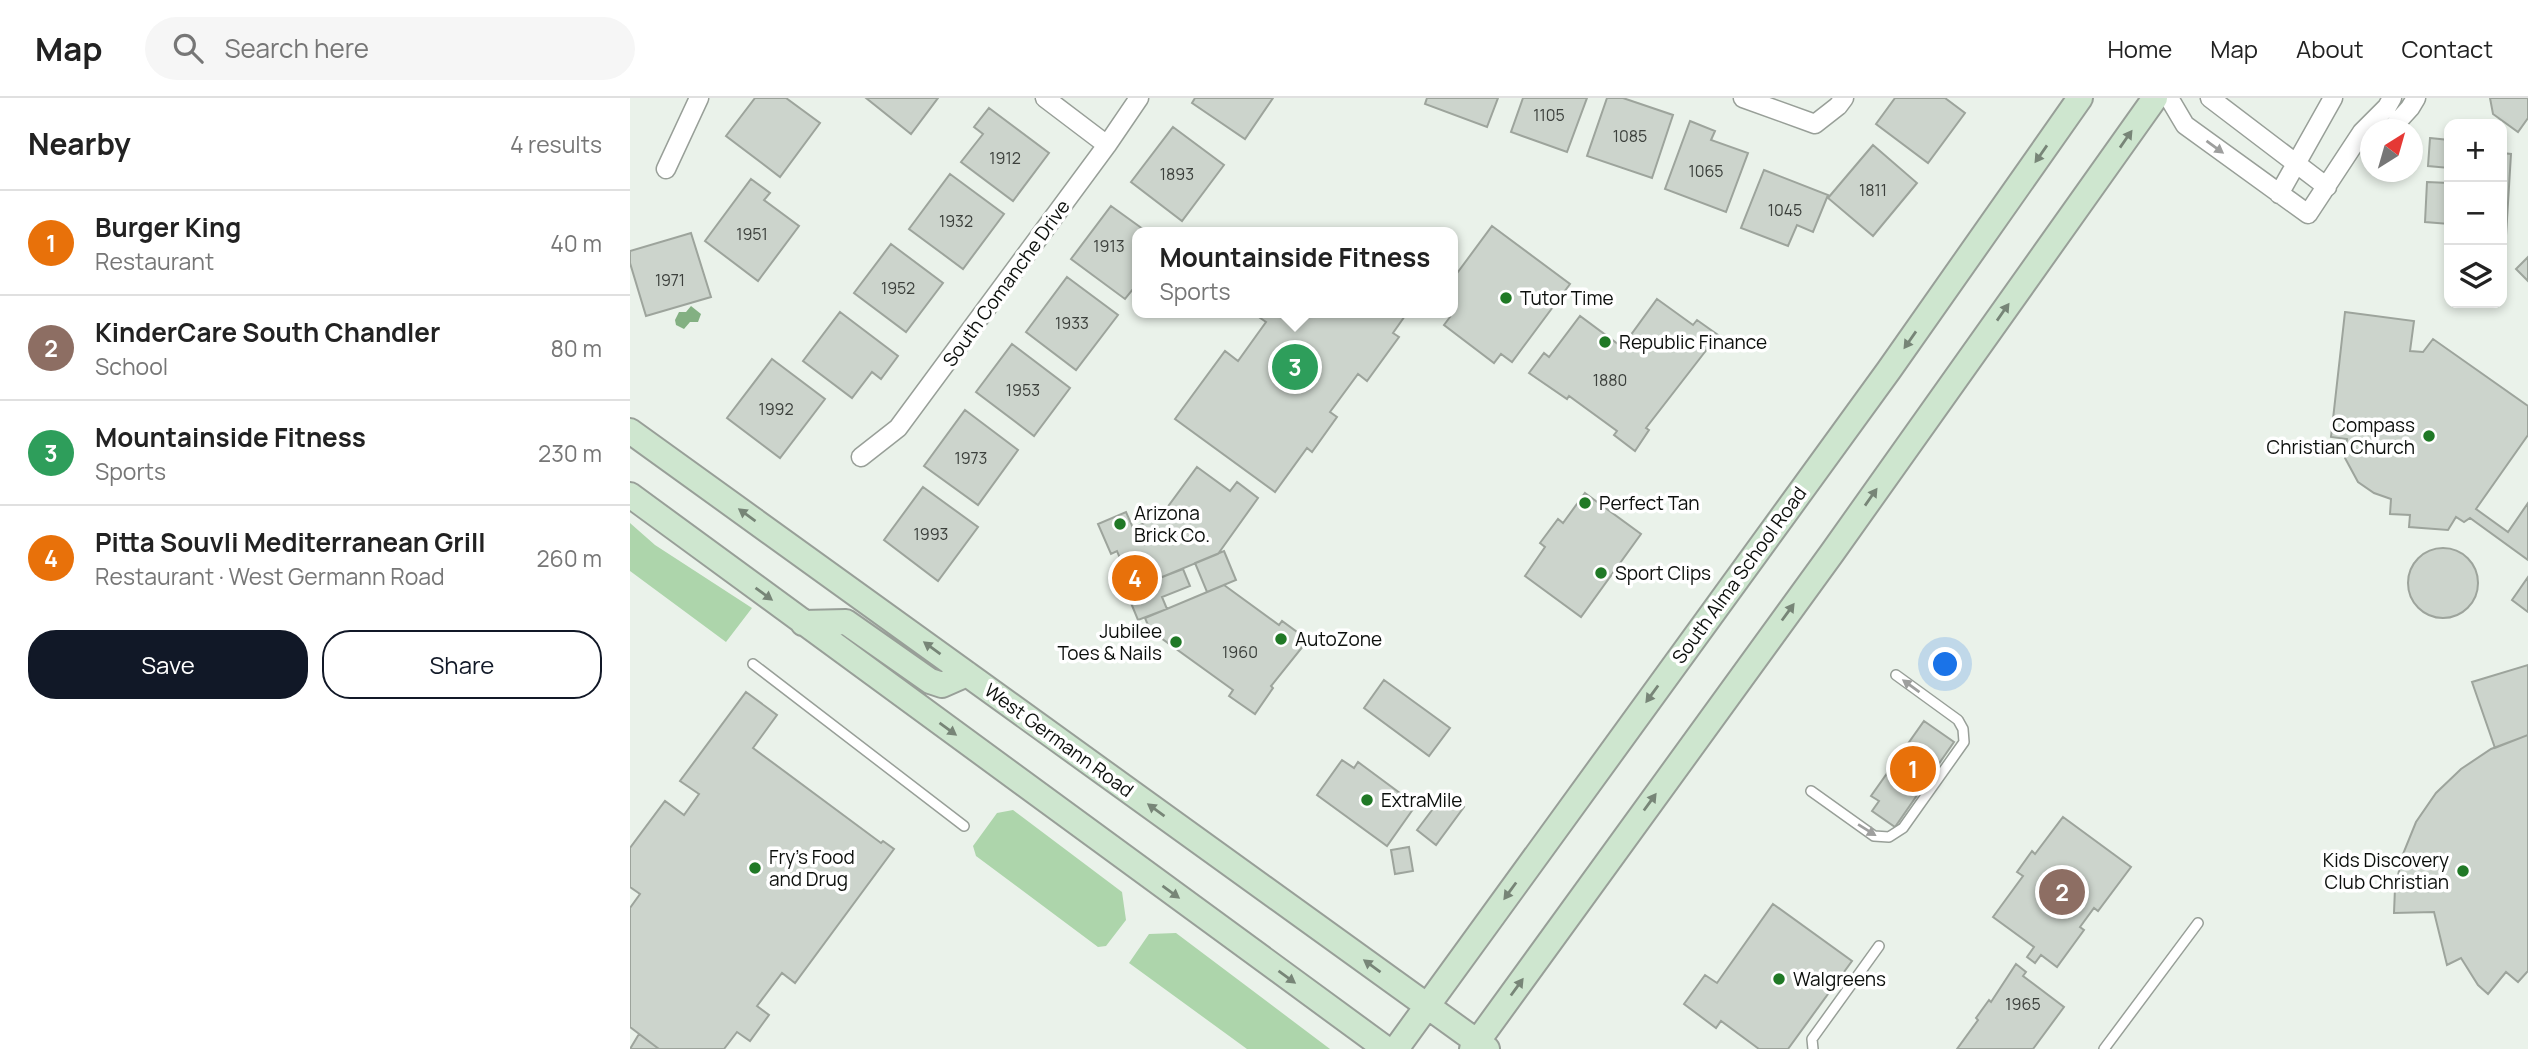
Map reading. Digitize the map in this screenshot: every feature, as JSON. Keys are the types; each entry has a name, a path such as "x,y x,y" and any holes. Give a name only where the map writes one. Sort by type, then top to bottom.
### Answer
{"main road":[{"name":"South Alma School Road","path":"1396,1049 1889,370 2080,98"},
{"path":"1479,1047 1835,555 2155,98"},
{"name":"West Germann Road","path":"630,431 1427,1006 1479,1047"},
{"path":"630,495 1386,1049"},
{"path":"803,623 846,622 930,681 943,685 967,674"}],"street":[{"path":"666,169 699,98"},
{"path":"1045,98 1107,145"},
{"name":"South Comanche Drive","path":"862,457 898,428 1139,98"},
{"path":"1743,98 1815,124 1844,98"},
{"path":"2169,98 2185,125 2308,214 2362,132 2387,107 2392,98"},
{"path":"2210,98 2327,187"},
{"path":"2279,194 2333,98"},
{"path":"2399,119 2416,98"},
{"path":"2349,155 2360,151"}],"lane":[{"path":"753,664 964,826"},
{"path":"1811,791 1874,836 1889,837 1903,828 1964,742 1963,729 1958,720 1896,675"},
{"path":"2104,1049 2198,923"},
{"path":"1813,1049 1812,1039 1879,946"}],"shaded area":[{"path":"691,306 701,314 698,322 690,322 684,329 676,325 679,312 686,312"},
{"path":"630,523 655,545 752,608 726,642 630,571"},
{"path":"1013,810 1122,892 1126,920 1106,946 1098,947 976,856 973,846 997,813"},
{"path":"1176,933 1330,1049 1247,1049 1129,963 1149,934"}],"building":[{"path":"755,98 786,98 820,123 780,177 726,136"},
{"path":"866,98 938,98 911,134"},
{"path":"1195,98 1273,98 1245,139 1192,103"},
{"path":"1427,98 1498,98 1487,127 1425,104"},
{"path":"1523,98 1587,98 1567,152 1511,132"},
{"path":"1607,98 1623,98 1673,115 1652,178 1587,156"},
{"path":"1895,98 1945,98 1965,113 1928,163 1876,124"},
{"path":"2490,98 2528,98 2528,118 2518,132 2507,124 2507,119 2500,119 2493,114"},
{"path":"989,108 1049,153 1013,201 961,162 983,134 974,127"},
{"path":"1690,121 1715,131 1711,140 1748,153 1726,212 1665,189"},
{"path":"1173,127 1224,165 1182,221 1131,182"},
{"path":"2430,138 2444,139 2444,168 2428,166"},
{"path":"1873,145 1917,183 1873,236 1828,198"},
{"path":"2507,154 2511,154 2507,219"},
{"path":"1764,170 1828,195 1813,232 1797,225 1788,246 1741,228"},
{"path":"950,174 1004,214 963,269 909,229"},
{"path":"751,179 770,193 764,200 799,226 758,281 705,241"},
{"path":"2427,182 2444,183 2444,224 2425,222"},
{"path":"1111,206 1140,227 1132,227 1132,290 1125,299 1071,259"},
{"name":"Tutor Time","path":"1492,226 1570,284 1512,362 1501,354 1494,363 1444,325 1449,318 1458,318 1458,272"},
{"path":"691,233 711,297 646,316 630,263 630,251"},
{"path":"891,244 943,283 906,332 854,293"},
{"path":"2528,257 2528,281 2516,269"},
{"path":"1067,277 1118,315 1076,370 1026,332"},
{"path":"1657,299 1693,325 1697,320 1718,335 1646,428 1649,430 1635,451 1614,435 1617,431 1569,396 1567,399 1529,373 1544,353 1549,357 1580,316 1622,347"},
{"path":"840,312 898,356 881,379 872,372 852,398 803,361"},
{"name":"Compass Christian Church","path":"2345,312 2414,321 2410,351 2423,352 2433,339 2528,406 2528,435 2476,509 2508,532 2528,503 2528,560 2470,518 2464,522 2456,517 2448,530 2409,527 2410,515 2390,514 2391,499 2374,493 2358,482 2345,458 2347,439 2331,437"},
{"path":"1260,318 1404,318 1393,333 1399,337 1367,381 1358,374 1330,412 1337,417 1312,452 1307,448 1275,492 1175,419 1225,351 1238,361 1266,322"},
{"path":"1012,344 1070,388 1034,436 976,392"},
{"path":"772,359 825,399 780,458 727,418"},
{"path":"965,410 1018,450 978,505 924,466"},
{"path":"1197,467 1230,491 1237,482 1258,498 1218,554 1133,589 1117,551 1111,554 1098,524 1126,512 1133,528 1161,516"},
{"path":"923,487 978,527 938,581 884,540"},
{"path":"1585,493 1641,534 1581,617 1525,576 1545,547 1540,543 1558,519 1563,523"},
{"path":"2443,548 2468,558 2478,583 2468,608 2443,618 2418,608 2408,583 2418,558"},
{"path":"1224,551 1236,580 1207,592 1195,563"},
{"path":"1183,569 1190,586 1162,597 1167,609 1138,620 1126,591"},
{"path":"2528,577 2528,612 2512,600"},
{"path":"1224,585 1279,625 1282,621 1308,640 1271,686 1273,688 1255,714 1229,696 1233,690 1150,630 1145,618"},
{"path":"2528,665 2528,735 2495,748 2472,682"},
{"path":"1384,680 1450,728 1429,756 1364,708"},
{"name":"Fry's Food and Drug","path":"746,692 777,715 753,748 881,843 883,841 894,849 795,983 782,973 757,1006 769,1015 750,1041 737,1032 724,1049 659,1049 630,1027 630,908 640,894 630,887 630,848 665,801 684,815 699,794 680,781"},
{"path":"1924,721 1954,742 1895,827 1872,811 1879,801 1871,796"},
{"name":"Kids Discovery Club Christian","path":"2528,735 2528,971 2518,982 2506,972 2488,994 2478,985 2461,958 2447,965 2434,912 2394,913 2395,888 2403,854 2416,822 2436,793 2461,769 2491,749"},
{"name":"ExtraMile","path":"1342,760 1354,768 1358,762 1416,805 1387,846 1317,795"},
{"path":"1445,793 1464,807 1436,845 1417,830"},
{"path":"2063,817 2131,867 2098,911 2094,908 2080,927 2084,930 2057,967 2041,955 2035,963 2027,957 2034,947 1993,917 2023,876 2017,872 2032,851 2035,854"},
{"path":"1409,847 1413,871 1395,874 1391,850"},
{"name":"Walgreens","path":"1773,904 1852,961 1788,1049 1759,1049 1721,1021 1716,1028 1684,1004 1705,975 1717,983"},
{"path":"2016,964 2026,972 2023,976 2064,1007 2033,1049 1957,1049 1978,1020 1976,1018 1989,1000 1991,1002"},
{"path":"639,1034 659,1049 630,1049"}],"place":[{"name":"Tutor Time","path":"1506,298"},
{"name":"Republic Finance","path":"1605,342"},
{"name":"Mountainside Fitness","path":"1295,367"},
{"name":"Compass Christian Church","path":"2429,436"},
{"name":"Perfect Tan","path":"1585,503"},
{"name":"Arizona Brick Co.","path":"1120,524"},
{"name":"Sport Clips","path":"1601,573"},
{"name":"Pitta Souvli Mediterranean Grill","path":"1135,578"},
{"name":"AutoZone","path":"1281,639"},
{"name":"Jubilee Toes & Nails","path":"1176,642"},
{"name":"Burger King","path":"1913,769"},
{"name":"ExtraMile","path":"1367,800"},
{"name":"Fry's Food and Drug","path":"755,868"},
{"name":"Kids Discovery Club Christian","path":"2463,871"},
{"name":"KinderCare South Chandler","path":"2062,892"},
{"name":"Walgreens","path":"1779,979"}]}
